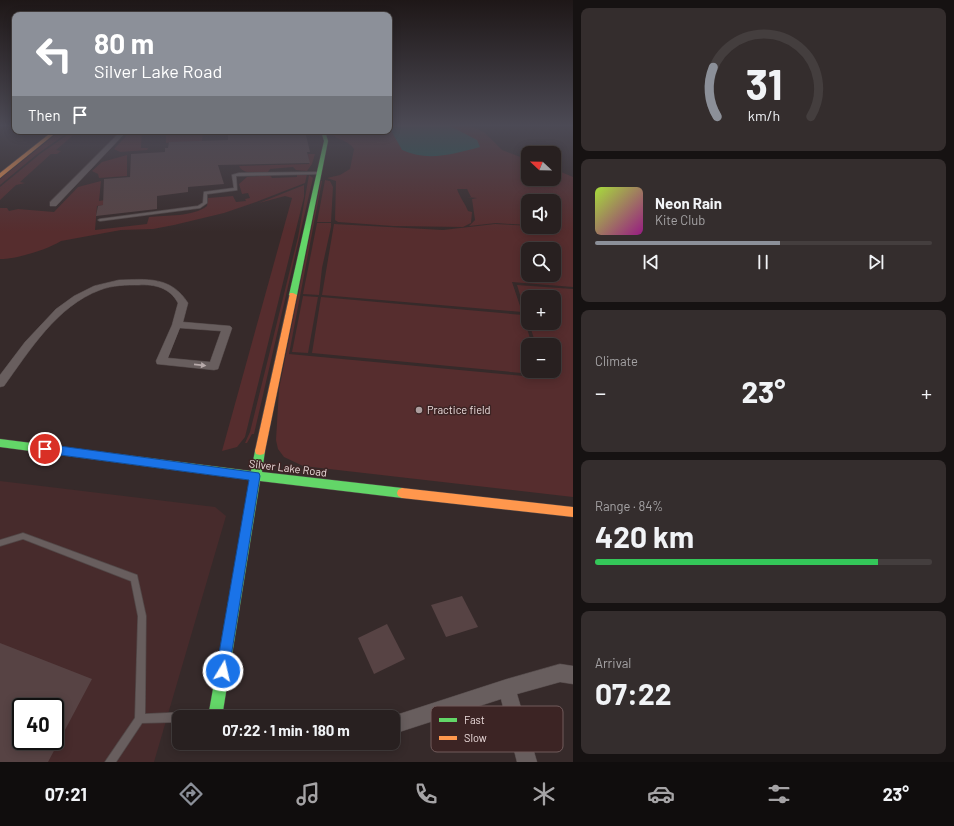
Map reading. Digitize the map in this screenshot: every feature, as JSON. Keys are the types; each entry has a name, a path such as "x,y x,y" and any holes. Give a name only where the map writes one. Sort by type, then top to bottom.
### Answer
{"street":[{"path":"0,176 19,161"},
{"path":"53,204 95,161"},
{"path":"219,710 255,476 321,161"},
{"path":"0,383 43,326 55,314 81,295 102,287 122,283 157,283 168,287 178,294 183,303 177,325 161,361 214,366 227,328 177,325"},
{"name":"Silver Lake Road","path":"0,443 255,476 573,512"},
{"path":"452,706 560,673 573,675"},
{"path":"507,688 512,706"},
{"path":"400,723 431,713"},
{"path":"525,752 528,762"}],"lane":[{"path":"100,220 200,207 205,203 205,193 236,190 234,176 239,174 318,173"},
{"path":"0,543 23,536 134,578 142,616 140,719 110,762"},
{"path":"140,719 172,717"}],"shaded area":[{"path":"23,161 29,161 0,185 0,179"},
{"path":"32,161 44,161 20,182 25,183 16,185 0,200 0,187"},
{"path":"127,161 127,176 99,178 98,174 92,171 102,162"},
{"path":"309,161 313,161 307,171 296,170 293,167 270,169 268,172 252,173 244,171 239,166 309,164"},
{"path":"352,161 521,161 521,186 561,186 561,172 573,177 573,287 512,282 521,312 322,295 334,224 443,230 495,224 521,225 521,234 561,234 561,194 521,194 521,225 496,223 469,226 475,220 472,199 477,198 467,197 471,197 467,189 457,189 468,211 472,212 471,223 463,227 393,226 338,222 335,220 336,181 327,178 340,175 350,169"},
{"path":"297,174 307,174 305,183 224,213 153,229 121,230 61,241 48,248 7,259 0,259 0,208 7,208 9,211 18,209 54,212 78,187 101,181 99,201 105,200 105,205 97,206 95,230 147,224 149,217 187,214 201,210 207,206 208,198 233,196 236,202 246,201 245,199 250,198 248,193 242,194 239,184 247,177 270,175 272,178 297,177"},
{"path":"309,175 313,178 254,434 252,434 247,443 245,443 250,432 298,237"},
{"path":"325,180 330,181 333,187 331,222 317,222"},
{"path":"322,181 289,354 521,376 521,378 561,378 561,338 534,338 531,330 561,330 561,290 521,290 521,298 517,285 573,289 573,497 303,466 284,457 278,449 276,440 279,389"},
{"path":"304,185 304,197 245,437 237,447 222,451 292,198 285,196 259,203"},
{"path":"317,223 331,223 322,268 319,295 303,294"},
{"path":"303,296 318,297 308,353 292,352"},
{"path":"321,297 521,315 521,330 528,330 530,338 521,338 521,373 312,353"},
{"path":"0,481 215,507 226,516 154,762 0,762"}],"building":[{"path":"131,161 309,161 310,163 218,165 224,184 188,187 188,192 157,196 157,209 96,216 98,206 103,205 104,179 130,177"},
{"path":"462,596 478,627 446,637 431,605"},
{"path":"387,624 405,659 374,674 358,638"},
{"path":"0,643 92,679 64,732 64,698 12,698 12,750 54,750 48,762 0,762"}],"traffic: fast":[{"path":"293,295 322,161"},
{"path":"0,443 255,476 402,493"},
{"path":"216,710 260,451"}],"traffic: slow":[{"path":"0,176 19,161"},
{"path":"260,451 293,295"},
{"path":"402,493 573,512"}],"place":[{"name":"Practice field","path":"419,410"}],"route":[{"path":"45,449 255,476 223,671"}]}
